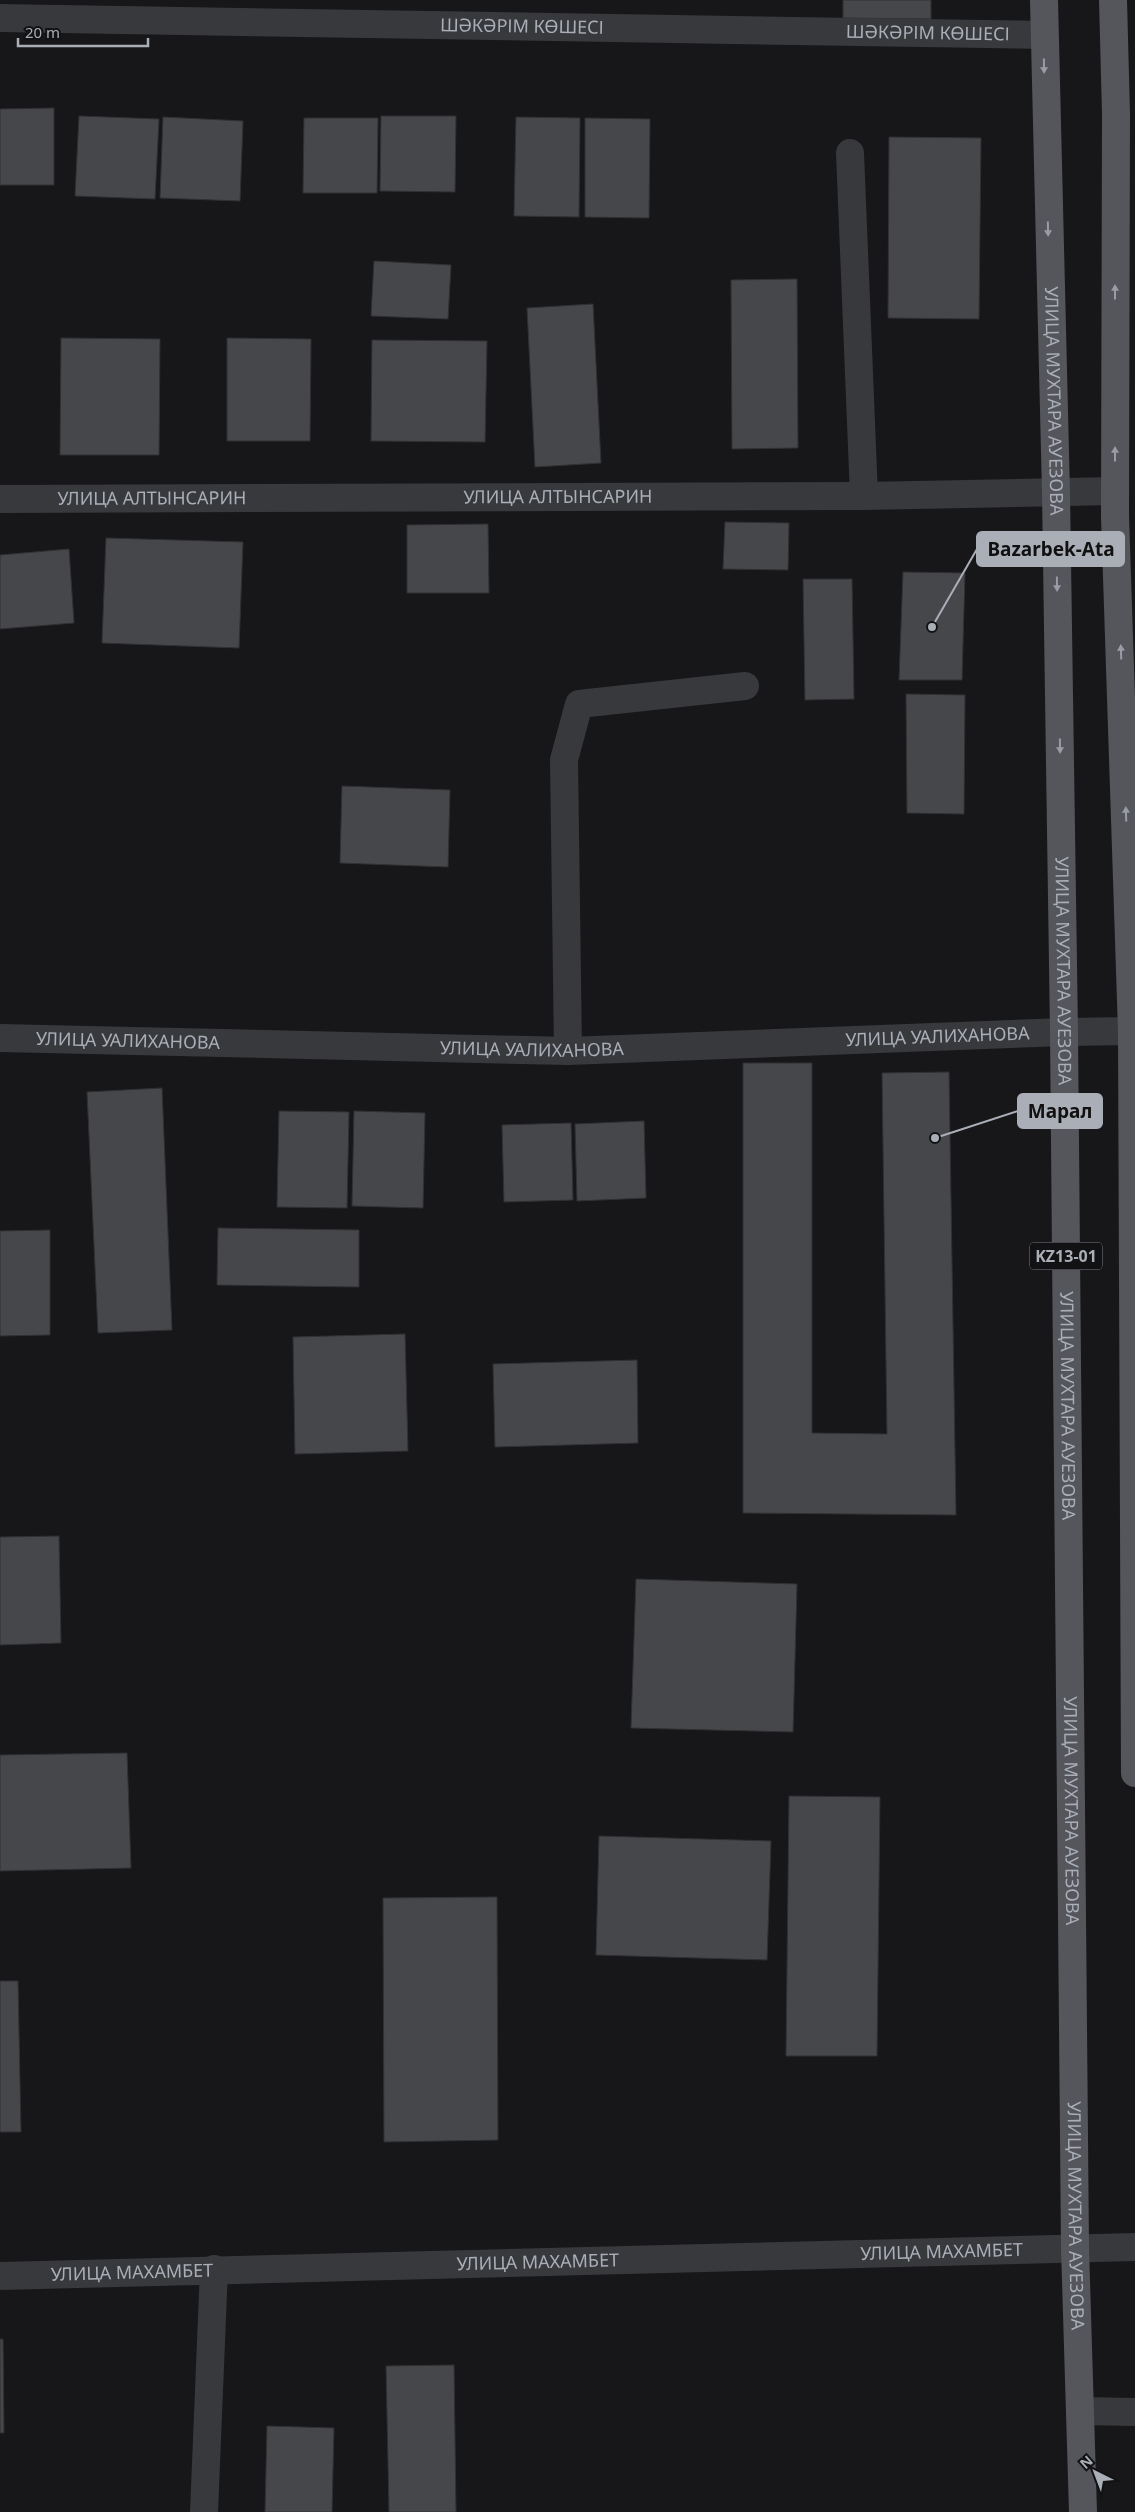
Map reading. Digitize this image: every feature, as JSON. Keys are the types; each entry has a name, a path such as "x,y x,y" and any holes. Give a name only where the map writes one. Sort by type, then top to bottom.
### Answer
{"main road":[{"name":"УЛИЦА МУХТАРА АУЕЗОВА","path":"1044,0 1056,493 1064,1032 1075,2248 1083,2512"},
{"path":"1113,0 1116,114 1115,491 1132,1032 1135,1773"}],"street":[{"name":"ШӘКӘРІМ КӨШЕСІ","path":"0,18 1044,35"},
{"path":"850,153 864,496"},
{"name":"УЛИЦА АЛТЫНСАРИН","path":"0,499 864,496 1115,491"},
{"path":"568,1051 564,760 579,704 745,686"},
{"name":"УЛИЦА УАЛИХАНОВА","path":"0,1038 568,1051 1064,1032 1132,1032"},
{"name":"УЛИЦА МАХАМБЕТ","path":"0,2276 214,2269 1135,2247"},
{"path":"204,2512 214,2269"},
{"path":"1080,2411 1135,2412"}],"building":[{"path":"843,0 931,0 931,19 843,18"},
{"path":"54,108 54,185 0,185 0,109"},
{"path":"79,116 159,119 155,199 75,196"},
{"path":"381,116 456,116 455,192 380,191"},
{"path":"163,117 243,121 240,201 160,198"},
{"path":"516,117 580,118 579,217 514,216"},
{"path":"304,118 378,118 377,193 303,193"},
{"path":"585,118 650,119 649,218 585,217"},
{"path":"889,137 981,138 979,319 888,318"},
{"path":"374,261 451,265 448,319 371,316"},
{"path":"797,279 798,448 732,449 731,280"},
{"path":"593,304 601,463 535,467 527,308"},
{"path":"61,338 160,339 159,455 60,455"},
{"path":"227,338 311,339 310,441 227,441"},
{"path":"372,340 487,341 485,442 371,441"},
{"path":"725,522 789,523 788,570 723,569"},
{"path":"488,524 489,593 407,593 407,525"},
{"path":"106,538 243,542 239,648 102,643"},
{"path":"69,549 74,623 0,629 0,555"},
{"path":"903,572 965,573 962,680 899,680"},
{"path":"803,579 852,579 854,699 805,700"},
{"path":"906,694 965,695 964,814 907,813"},
{"path":"342,786 450,790 448,867 340,863"},
{"path":"743,1063 812,1063 812,1433 887,1434 882,1073 949,1072 956,1515 743,1513"},
{"path":"162,1088 172,1330 98,1333 87,1092"},
{"path":"279,1111 349,1112 347,1208 277,1207"},
{"path":"354,1111 425,1113 423,1208 352,1206"},
{"path":"644,1121 646,1198 577,1201 575,1124"},
{"path":"571,1123 573,1200 504,1202 502,1125"},
{"path":"218,1228 359,1230 359,1287 217,1285"},
{"path":"50,1230 50,1335 0,1336 0,1231"},
{"path":"405,1334 408,1451 295,1454 293,1337"},
{"path":"637,1360 638,1443 495,1447 493,1364"},
{"path":"59,1536 61,1643 0,1645 0,1537"},
{"path":"636,1579 797,1584 793,1732 631,1728"},
{"path":"127,1753 131,1868 0,1871 0,1755"},
{"path":"789,1796 880,1797 877,2056 786,2056"},
{"path":"599,1836 771,1841 767,1960 596,1955"},
{"path":"497,1897 498,2140 384,2142 383,1898"},
{"path":"0,1981 18,1981 21,2132 0,2132"},
{"path":"0,2339 3,2339 4,2433 0,2433"},
{"path":"454,2365 456,2512 389,2512 386,2366"},
{"path":"267,2426 334,2428 332,2512 265,2512"}],"place":[{"name":"Bazarbek-Ata","path":"932,627"},
{"name":"Марал","path":"935,1138"}]}
